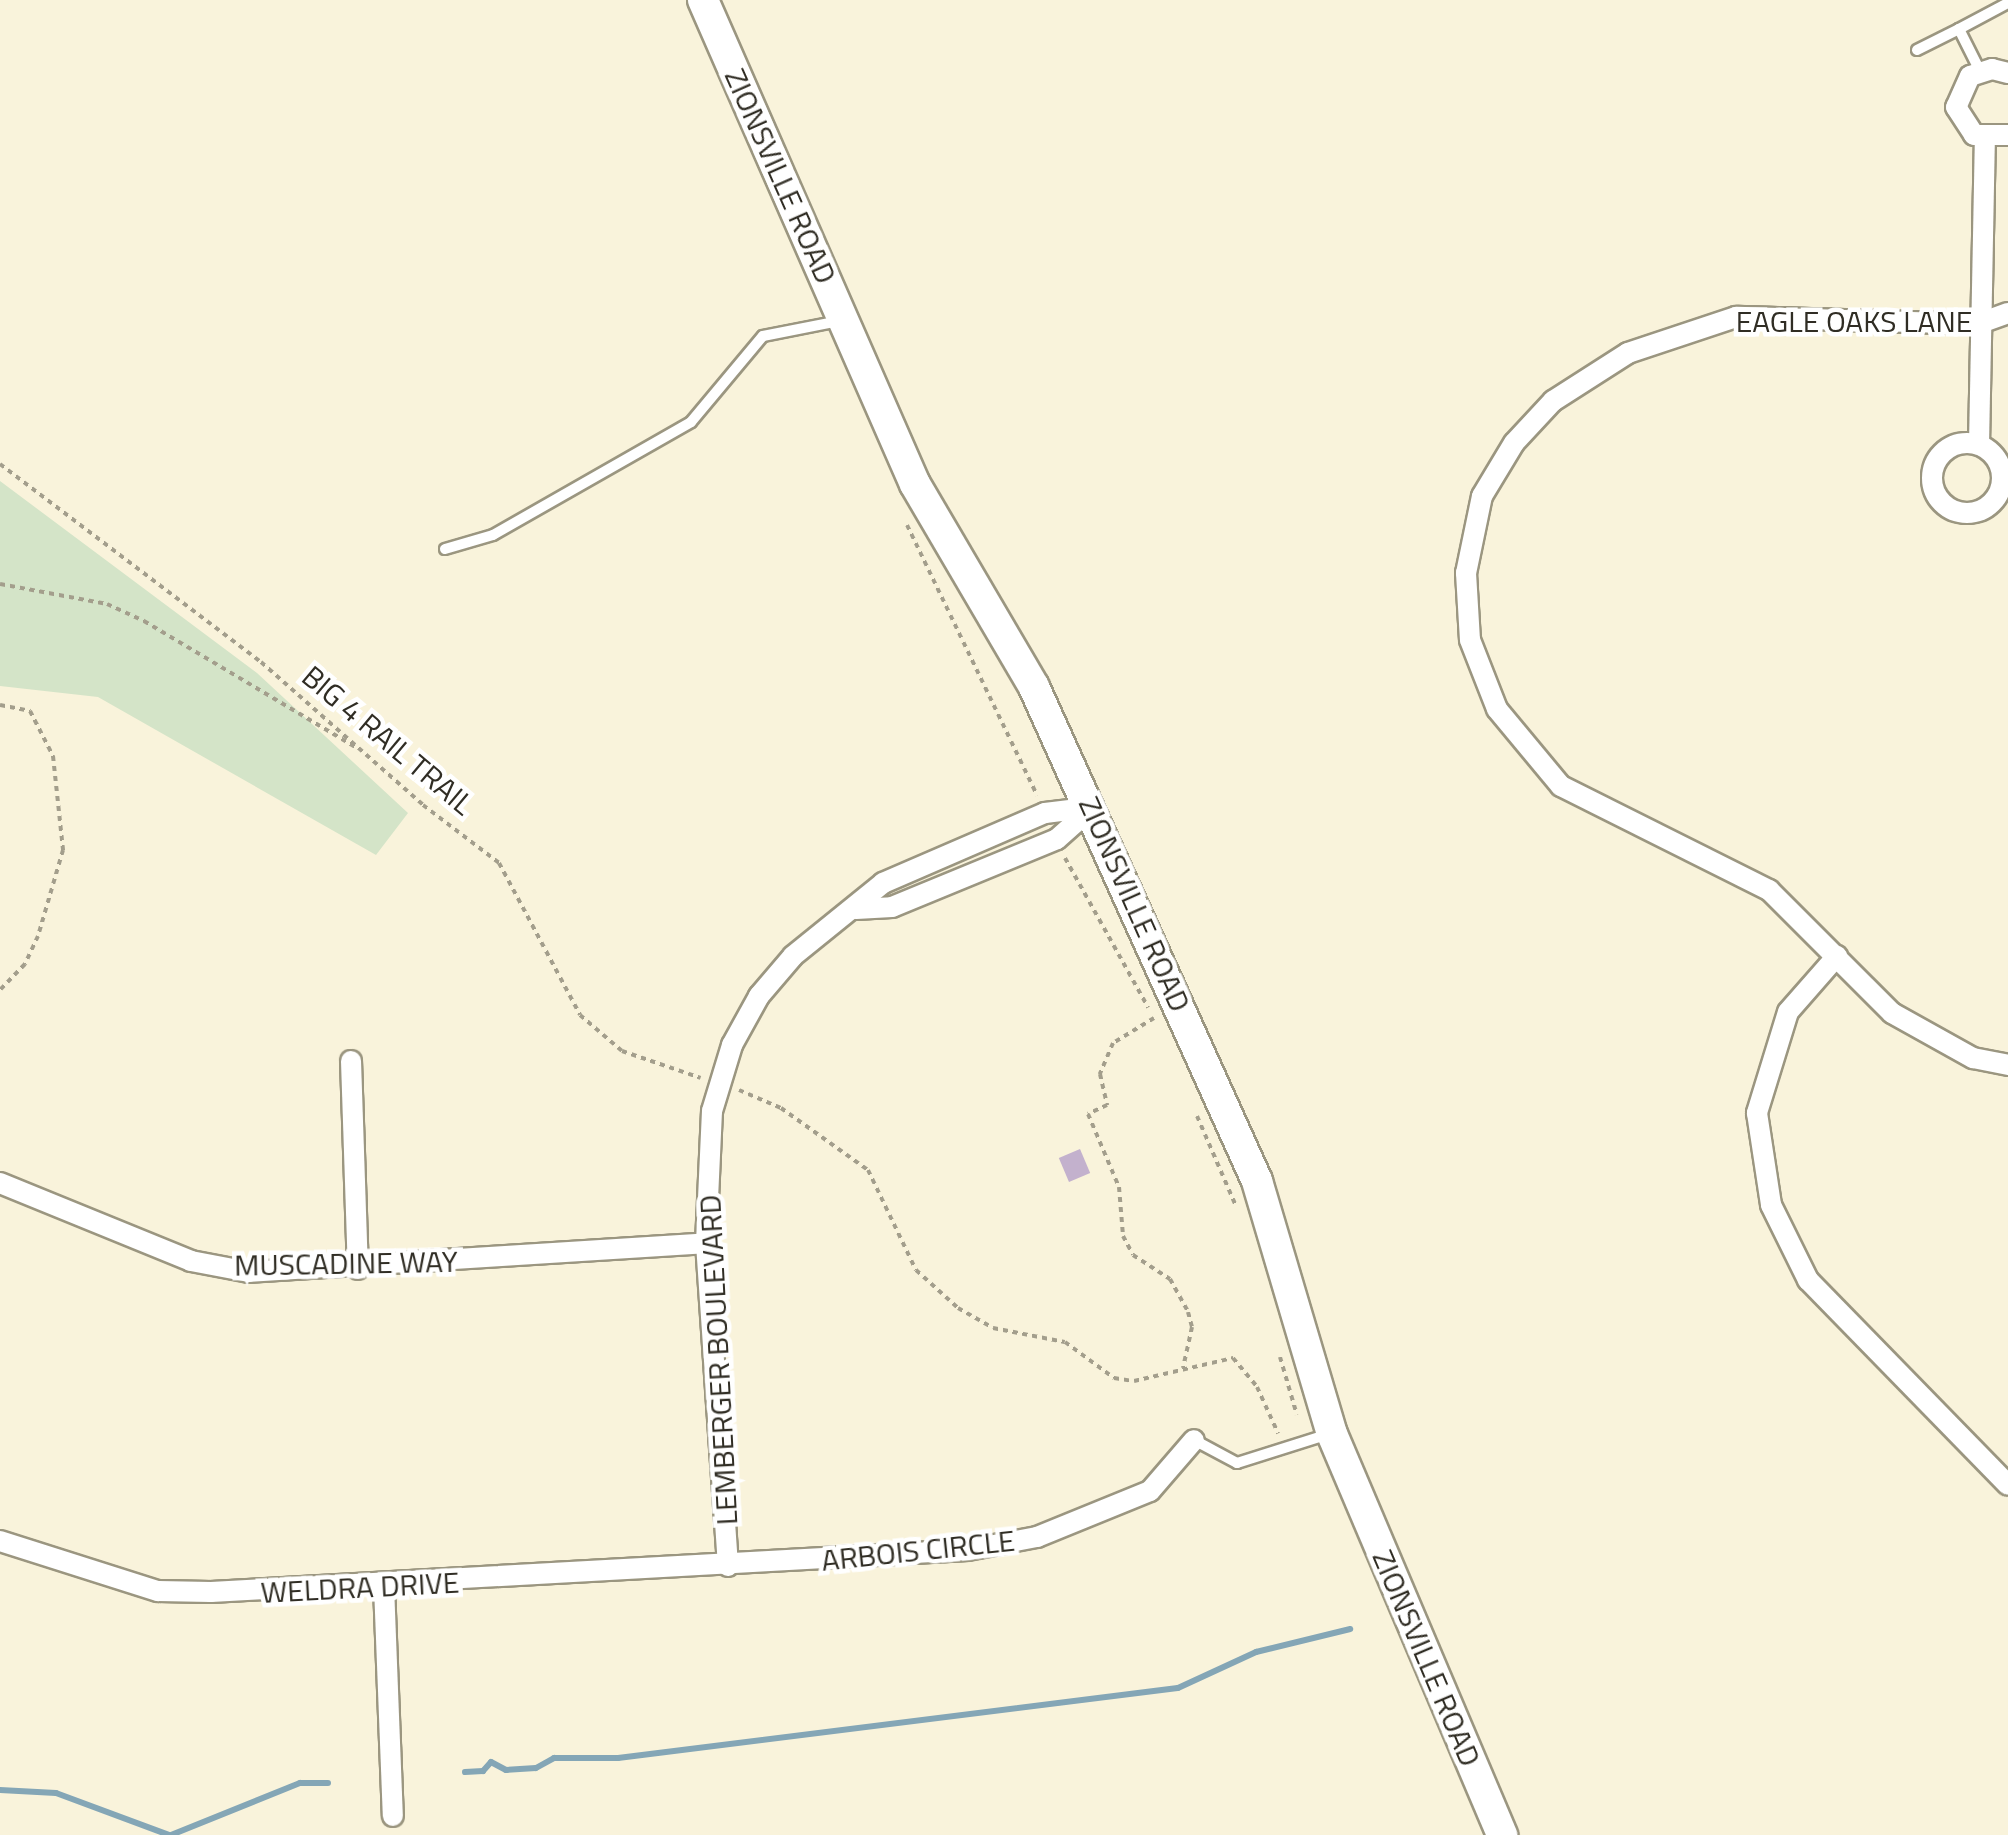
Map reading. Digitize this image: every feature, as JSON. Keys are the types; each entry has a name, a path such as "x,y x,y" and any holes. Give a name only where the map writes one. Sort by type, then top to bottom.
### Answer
{"main road":[{"name":"ZIONSVILLE ROAD","path":"703,0 932,518 1034,687 1093,808 1257,1181 1332,1434 1502,1835"}],"street":[{"path":"2008,74 1980,71 1962,85 1956,107 1965,128 1985,139 2008,135"},
{"path":"1978,445 1985,139"},
{"name":"EAGLE OAKS LANE","path":"2008,313 1978,324 1736,317 1678,332 1628,353 1554,401 1514,443 1482,496 1466,573 1470,640 1497,709 1560,786 1770,890 1892,1013 1973,1058 2008,1065"},
{"name":"LEMBERGER BOULEVARD","path":"728,1566 706,1243 712,1110 732,1044 759,996 793,956 856,909 883,883 1045,813 1093,808"},
{"path":"1837,956 1788,1012 1757,1113 1772,1205 1808,1280 2008,1484"},
{"path":"351,1060 358,1269"},
{"name":"MUSCADINE WAY","path":"0,1183 190,1260 249,1272 358,1269 706,1243"},
{"name":"ARBOIS CIRCLE","path":"728,1566 968,1550 1038,1537 1150,1491 1194,1440"},
{"name":"WELDRA DRIVE","path":"0,1540 158,1591 384,1586 728,1566"},
{"path":"384,1586 393,1816"}],"lane":[{"path":"1918,50 2008,3"},
{"path":"1959,29 1980,71"},
{"path":"445,550 493,535 692,422 764,336 845,320"},
{"path":"1194,1440 1237,1463 1332,1434"}],"path":[{"name":"BIG 4 RAIL TRAIL","path":"0,464 261,662 498,863 580,1015 622,1050 700,1078"},
{"path":"0,584 107,604 144,621 362,751"},
{"path":"0,706 30,711 53,756 63,850 38,936 25,964 0,990"},
{"path":"1070,869 1154,1018 1113,1043 1100,1074 1107,1105 1088,1114 1119,1188 1123,1236 1133,1255 1170,1279 1188,1312 1192,1328 1183,1368"},
{"path":"739,1090 782,1108 868,1170 916,1270 958,1308 993,1328 1065,1342 1114,1378 1134,1382 1234,1358 1257,1387 1284,1446"}],"green space":[{"path":"0,481 257,673 408,813 376,855 98,697 0,686"}],"building":[{"path":"1080,1149 1090,1173 1069,1182 1059,1158"}],"waterway":[{"path":"465,1772 483,1771 491,1762 506,1770 536,1768 554,1758 618,1758 1178,1688 1256,1652 1350,1629"},
{"path":"171,1835 300,1783 328,1783"},
{"path":"0,1790 56,1793 169,1835"}]}
